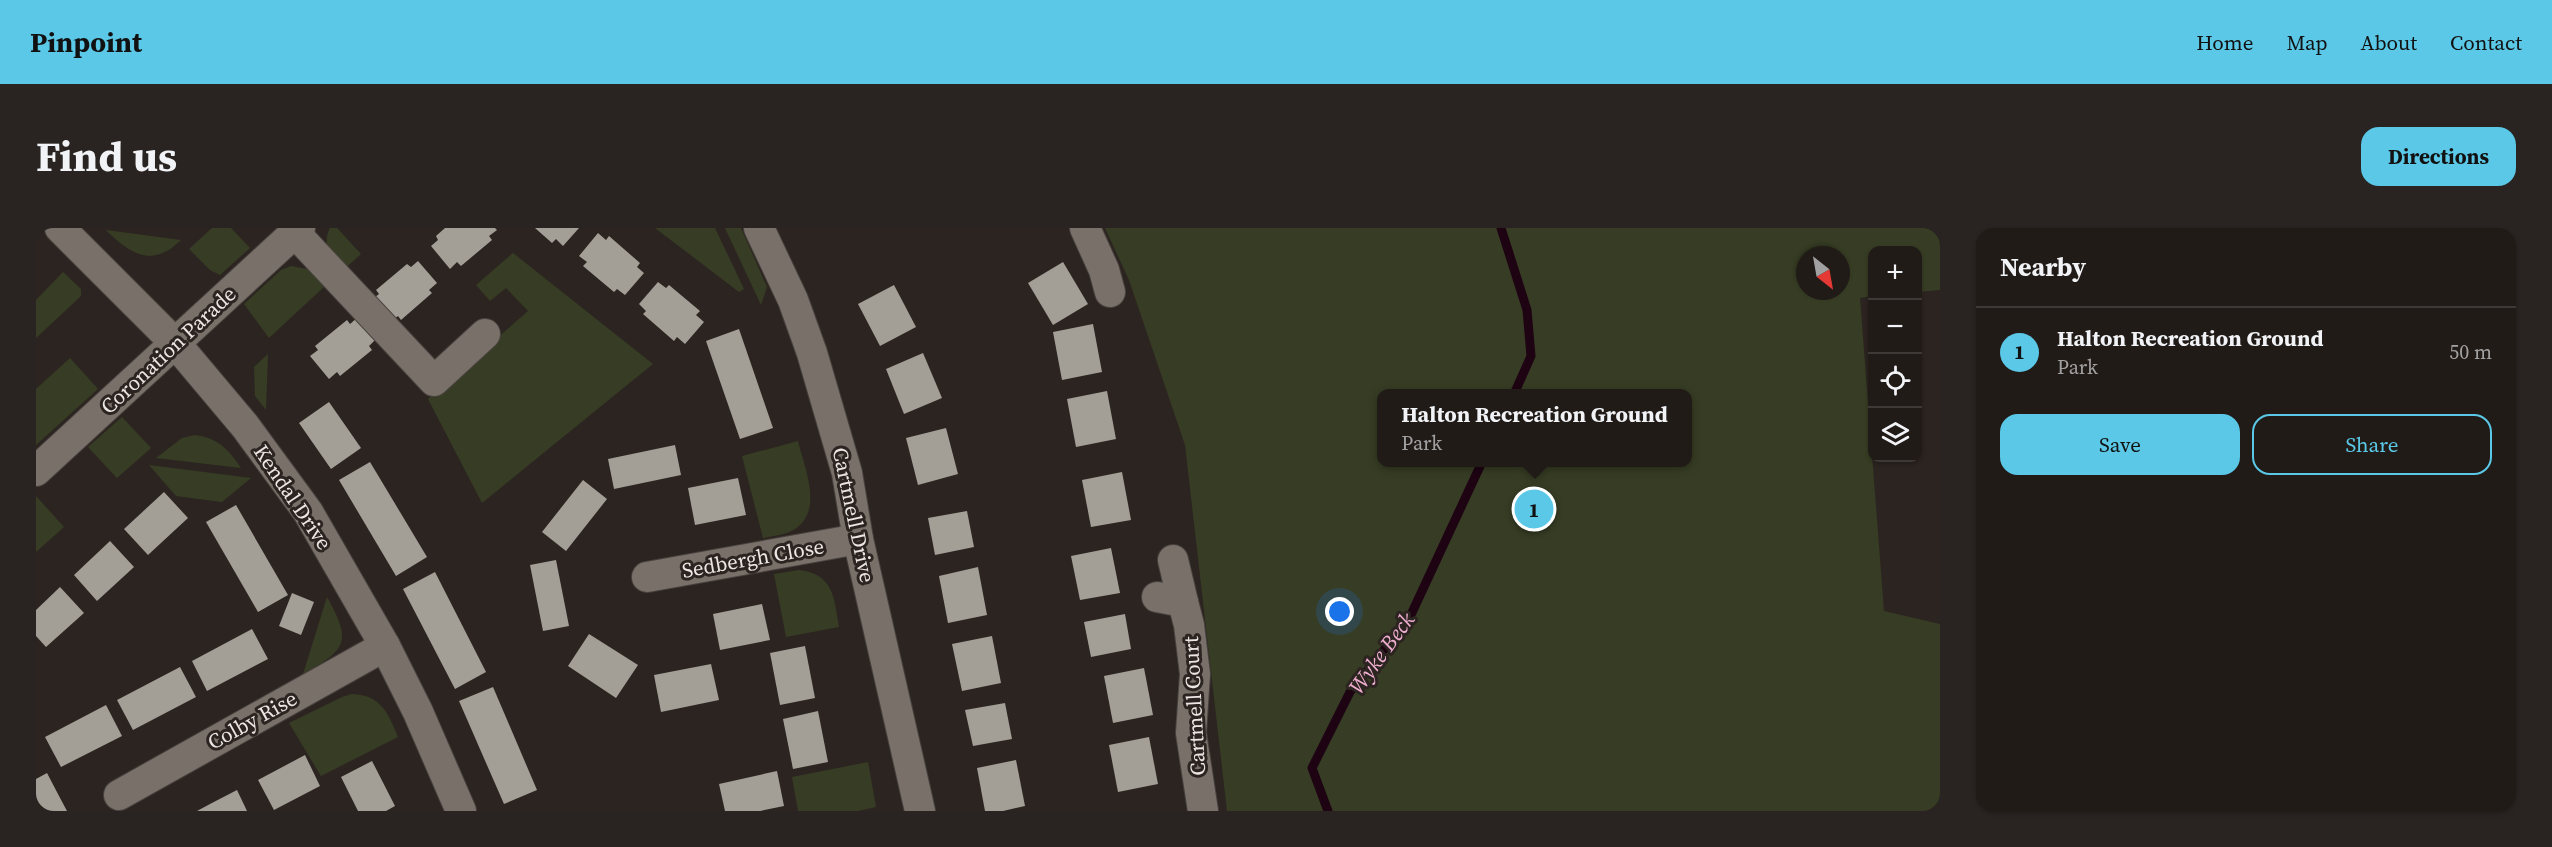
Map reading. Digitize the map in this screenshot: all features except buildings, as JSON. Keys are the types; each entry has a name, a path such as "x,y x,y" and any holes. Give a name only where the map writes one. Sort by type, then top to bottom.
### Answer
{"street":[{"name":"Kendal Drive","path":"60,228 176,344 245,426 308,512 385,646 418,712 461,811"},
{"path":"1084,228 1104,270 1110,292"},
{"name":"Coronation Parade","path":"36,471 297,230"},
{"path":"297,230 434,381 485,334"},
{"name":"Cartmell Drive","path":"768,231 812,353 847,472 858,539 920,811"},
{"name":"Sedbergh Close","path":"647,577 858,539"},
{"name":"Cartmell Court","path":"1173,560 1170,599 1189,625 1195,674 1191,733 1203,811"},
{"name":"Colby Rise","path":"119,795 385,646"}],"green space":[{"path":"212,228 231,228 250,248 220,275 210,270 189,249"},
{"path":"330,228 337,228 361,254 343,270 327,245"},
{"path":"655,228 715,228 744,289 739,292"},
{"path":"725,228 741,228 767,287 761,305"},
{"path":"1105,228 1940,228 1940,290 1922,292 1922,246 1868,246 1868,297 1860,298 1868,402 1868,462 1873,462 1884,611 1940,624 1940,811 1227,811 1185,445 1129,280"},
{"path":"106,230 181,240 161,254 142,255 124,246"},
{"path":"513,253 653,364 482,503 428,399 528,311 506,288 490,301 476,285"},
{"path":"291,266 307,269 325,286 269,338 244,304 281,270"},
{"path":"63,272 81,289 81,296 36,338 36,300"},
{"path":"268,354 266,410 255,396 254,367"},
{"path":"70,358 98,389 36,445 36,389"},
{"path":"122,417 151,448 117,478 88,447"},
{"path":"203,436 222,446 241,468 156,458 182,438"},
{"path":"798,441 810,488 809,511 804,521 795,529 784,534 763,538 742,456"},
{"path":"149,465 251,478 222,502 176,496"},
{"path":"36,496 64,527 36,552"},
{"path":"799,570 811,572 826,582 833,597 839,627 786,637 774,574"},
{"path":"327,597 340,624 341,643 337,651 329,658 303,674"},
{"path":"352,694 362,695 377,702 387,713 398,737 321,776 289,723"},
{"path":"868,762 876,807 858,811 798,811 792,777"}],"waterway":[{"name":"Wyke Beck","path":"1501,228 1527,310 1531,356 1516,389"},
{"name":"Wyke Beck","path":"1328,811 1312,768 1350,692 1409,619 1480,467"}],"place":[{"name":"Halton Recreation Ground","path":"1534,509"}]}
